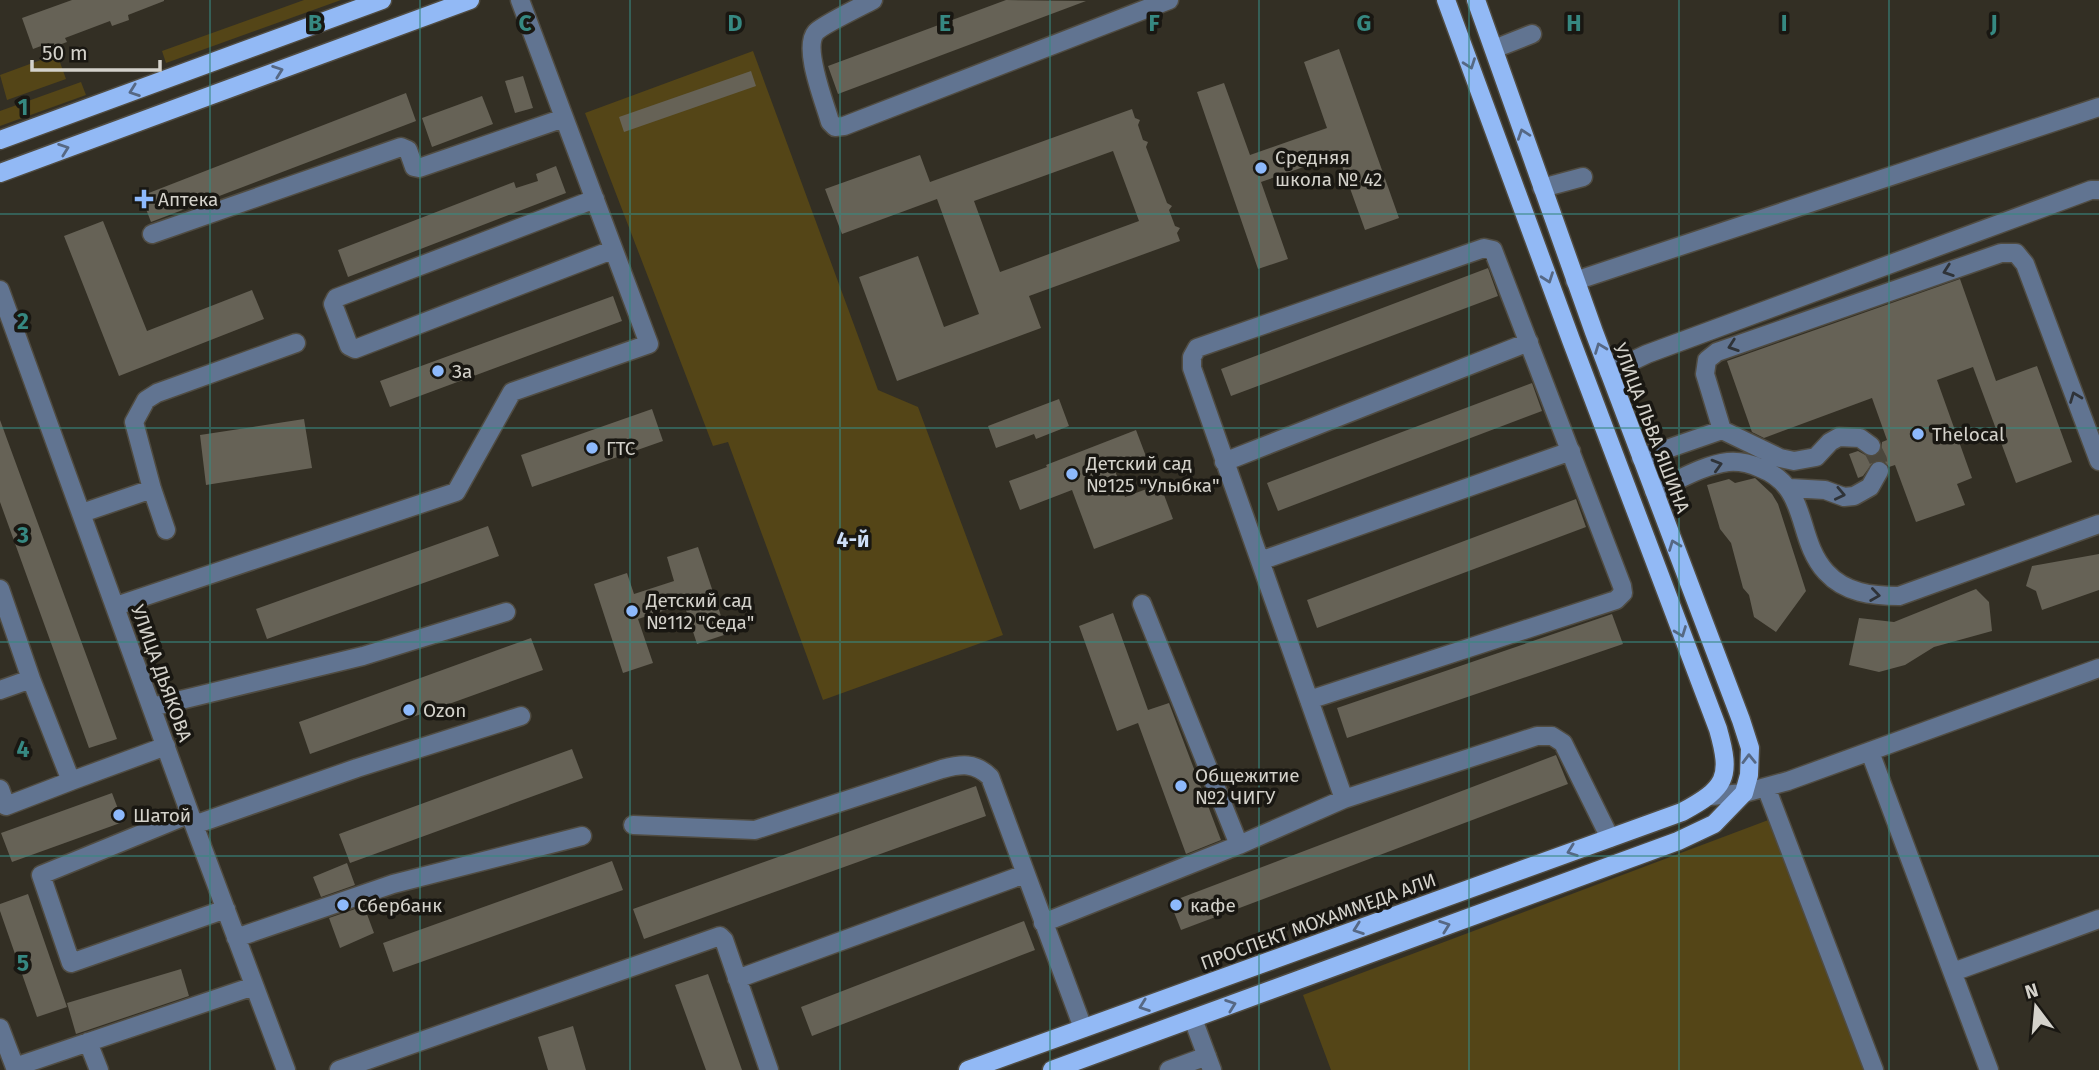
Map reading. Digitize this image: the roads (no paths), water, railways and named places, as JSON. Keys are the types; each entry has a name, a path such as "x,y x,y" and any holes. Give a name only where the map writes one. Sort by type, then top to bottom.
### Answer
{"main road":[{"path":"0,140 382,0"},
{"path":"0,173 470,0"},
{"path":"1446,0 1725,754 1726,769 1711,796"},
{"name":"УЛИЦА ЛЬВА ЯШИНА","path":"1476,0 1575,281 1750,748 1749,775 1744,793"},
{"path":"1631,500 1654,491"},
{"path":"1052,1070 1678,841 1714,824 1744,793"},
{"name":"ПРОСПЕКТ МОХАММЕДА АЛИ","path":"968,1070 1610,838 1682,811 1711,796"}],"street":[{"path":"116,606 456,492 512,392 649,344 520,0"},
{"path":"873,0 816,33 811,44 811,56 830,122 835,127 857,121 1169,0"},
{"path":"1494,49 1532,34"},
{"path":"1575,281 2099,107"},
{"path":"152,234 401,147 408,150 414,167 419,168 564,118"},
{"path":"1542,188 1583,177"},
{"path":"1609,372 1647,354 2091,190 2099,190"},
{"path":"594,199 336,298 333,304 349,345 355,349 612,250"},
{"path":"1309,700 1616,600 1623,593 1493,250 1484,248 1197,348 1192,357 1192,368 1224,462 1344,799"},
{"path":"1722,430 1705,374 1707,360 1717,352 2001,253 2016,253 2025,264 2099,461"},
{"name":"УЛИЦА ДЬЯКОВА","path":"0,290 192,820 286,1070"},
{"path":"1224,462 1529,342"},
{"path":"166,530 134,422 146,400 157,393 296,343"},
{"path":"1641,458 1722,430 1780,458 1794,461 1816,457 1830,442 1839,437 1860,438 1871,446"},
{"path":"1260,562 1571,451"},
{"path":"1654,491 1713,466 1730,462 1771,472 1790,488 1813,552 1826,572 1849,589 1873,596 1899,596 2099,524"},
{"path":"1790,488 1825,490 1844,497 1854,496 1870,487 1879,471"},
{"path":"82,513 152,489"},
{"path":"0,589 31,679 71,781"},
{"path":"1142,604 1238,845"},
{"path":"152,707 363,656 506,612"},
{"path":"1711,796 1744,793 1766,787 2099,668"},
{"path":"0,690 31,679"},
{"path":"226,909 71,963 41,875 192,820 520,716"},
{"path":"1043,923 1238,845 1344,799 1537,736 1552,736 1563,743 1610,838"},
{"path":"0,789 6,806 166,746"},
{"path":"1870,752 1989,1070"},
{"path":"633,825 755,830 942,769 961,764 972,765 990,777 1083,1028"},
{"path":"1766,787 1874,1070"},
{"path":"236,938 393,884 582,836"},
{"path":"737,979 1025,874"},
{"path":"1953,972 2099,919"},
{"path":"339,1070 717,937 724,940 769,1070"},
{"path":"0,1028 15,1069 254,986"},
{"path":"1169,1070 1209,1063 1193,1019"},
{"path":"88,1042 99,1070"}],"tunnel":[{"path":"1871,446 1878,460 1879,471"}],"place":[{"name":"Средняя школа № 42","path":"1261,168"},
{"name":"Аптека","path":"144,199"},
{"name":"За","path":"438,371"},
{"name":"Thelocal","path":"1918,434"},
{"name":"ГТС","path":"592,448"},
{"name":"Детский сад №125 \"Улыбка\"","path":"1072,474"},
{"name":"Детский сад №112 \"Седа\"","path":"632,611"},
{"name":"Ozon","path":"409,710"},
{"name":"Общежитие №2 ЧИГУ","path":"1181,786"},
{"name":"Шатой","path":"119,815"},
{"name":"Сбербанк","path":"343,905"},
{"name":"кафе","path":"1176,905"}],"district":[{"name":"4-й","path":"853,540"}]}
